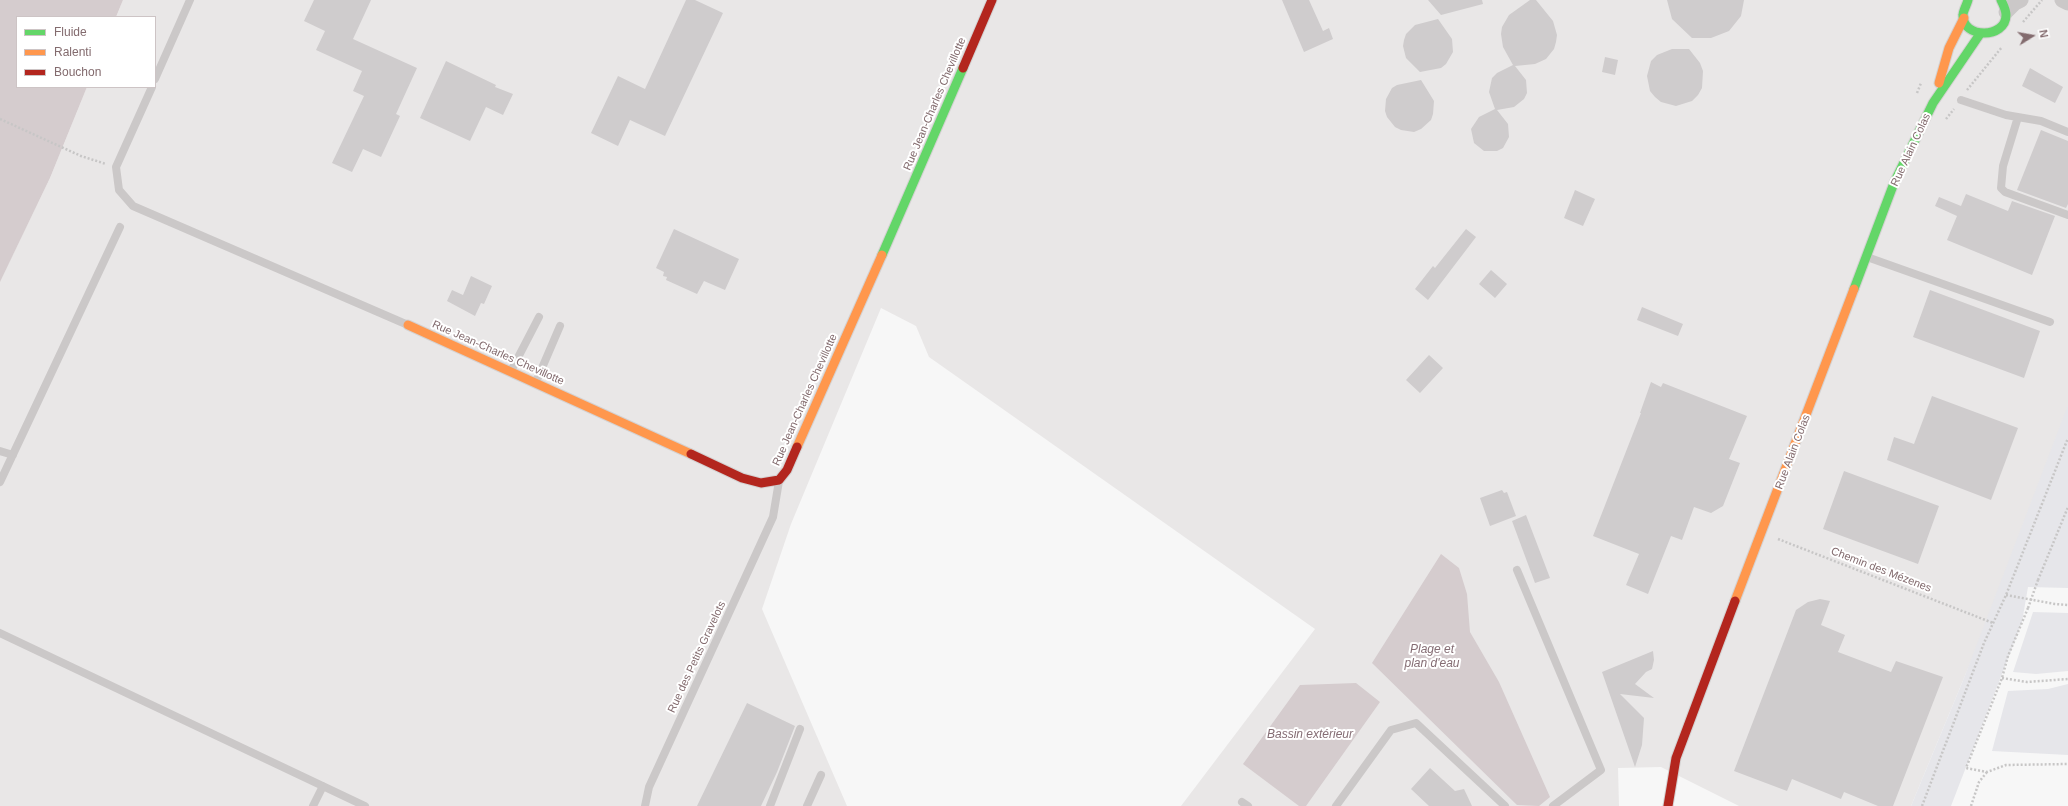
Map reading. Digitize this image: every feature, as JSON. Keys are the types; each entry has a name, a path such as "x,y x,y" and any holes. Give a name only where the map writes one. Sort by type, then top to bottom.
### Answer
{"street":[{"name":"Rue Jean-Charles Chevillotte","path":"408,325 536,382 742,478 761,483 779,480 787,470 851,326 992,0"},
{"name":"Rue Alain Colas","path":"1933,103 1949,48 1964,18 1964,9 1968,0"},
{"path":"1964,18 1970,28 1980,34 1986,35 1998,30 2005,18 2003,6 2021,0"},
{"path":"2062,0 2068,3"},
{"name":"Rue Alain Colas","path":"1668,806 1676,758 1894,183 1933,103 1980,34"}],"lane":[{"path":"156,77 190,0"},
{"path":"152,88 116,167 119,190 133,206 408,325"},
{"path":"1961,100 1983,108 2041,121 2068,132"},
{"path":"2018,117 2003,166 2000,188 2006,192 2068,215"},
{"path":"0,482 120,227"},
{"path":"1867,257 2050,322"},
{"path":"511,371 539,317"},
{"path":"536,382 560,326"},
{"path":"0,451 13,455"},
{"name":"Rue des Petits Gravelots","path":"645,806 649,787 773,517 779,480"},
{"path":"1517,570 1601,770 1554,806"},
{"path":"0,633 365,806"},
{"path":"1336,806 1391,730 1416,723 1505,806"},
{"path":"770,806 800,729"},
{"path":"807,806 821,775"},
{"path":"313,806 323,786"}],"path":[{"path":"2023,23 2042,0"},
{"path":"1944,123 2003,46"},
{"path":"0,119 81,156 116,167"},
{"path":"1922,806 1981,651 2006,595 2068,438"},
{"path":"2068,508 2008,656 2002,678 1966,768 1987,772 2006,765 2068,764"},
{"path":"1775,546 1780,532"},
{"name":"Chemin des Mézenes","path":"1762,533 1993,623"},
{"path":"2006,595 2055,604 2068,604"},
{"path":"2002,678 2027,682 2068,679"},
{"path":"1971,806 1979,782 1987,772"}],"shaded area":[{"path":"123,0 2068,0 2068,407 1998,596 1911,806 1739,806 1661,767 1618,768 1619,806 1181,806 1315,629 929,357 916,326 881,308 791,524 762,609 847,806 0,806 0,281 50,178 87,88 156,88 156,16 116,16"},
{"path":"2068,405 2068,588 2028,587 2022,622 1951,806 1911,806 1964,678"},
{"path":"2033,612 2068,613 2068,671 2036,674 2013,672"},
{"path":"2068,684 2068,755 1992,751 2008,691 2048,689"}],"water":[{"path":"0,0 123,0 116,16 16,16 16,88 87,88 50,178 0,282"},
{"name":"Plage et plan d'eau","path":"1441,554 1459,568 1467,594 1470,632 1499,682 1550,797 1539,806 1517,805 1372,663"},
{"name":"Bassin extérieur","path":"1356,683 1380,702 1306,806 1299,806 1243,764 1300,685"}],"building":[{"path":"314,0 371,0 353,39 417,68 396,114 400,116 381,157 363,149 352,172 332,163 364,96 353,91 362,71 316,50 325,31 304,21"},
{"path":"686,0 695,0 723,13 665,136 630,120 618,146 591,133 618,76 645,89"},
{"path":"1282,0 1309,0 1323,31 1329,28 1333,39 1304,52"},
{"path":"1428,0 1482,0 1483,4 1441,15"},
{"path":"1530,0 1536,0 1553,21 1557,35 1554,49 1546,59 1535,64 1515,66 1526,80 1527,93 1524,99 1514,107 1497,110 1508,124 1509,137 1503,148 1497,151 1484,151 1474,143 1471,129 1479,117 1495,109 1489,92 1492,78 1497,73 1513,65 1503,47 1501,34 1502,27 1509,15"},
{"path":"1667,0 1744,0 1741,16 1729,31 1711,38 1692,38 1672,19"},
{"path":"1438,19 1452,39 1453,52 1446,64 1441,68 1420,72 1406,58 1403,46 1406,34 1415,25"},
{"path":"1672,49 1689,49 1700,63 1703,71 1702,88 1698,95 1692,101 1676,106 1661,102 1655,97 1650,91 1647,76 1651,61 1657,55"},
{"path":"1605,57 1618,60 1615,75 1602,72"},
{"path":"446,61 496,85 495,87 513,94 503,115 486,107 470,141 420,118"},
{"path":"2030,68 2063,87 2055,103 2022,86"},
{"path":"1421,80 1434,101 1431,120 1421,129 1414,132 1401,130 1395,127 1387,117 1385,111 1386,99 1392,88 1397,85"},
{"path":"2041,130 2068,141 2068,204 2066,208 2017,190"},
{"path":"1575,190 1595,199 1583,226 1564,218"},
{"path":"1966,194 2008,211 2012,201 2055,216 2032,275 1947,240 1957,216 1935,206 1939,197 1961,206"},
{"path":"674,229 739,259 725,290 704,281 697,294 666,280 667,277 663,276 664,272 656,268"},
{"path":"1466,229 1476,237 1428,300 1415,289 1433,266 1435,268"},
{"path":"1491,270 1507,284 1495,298 1479,284"},
{"path":"471,276 492,286 484,304 481,303 475,316 447,301 452,290 463,295"},
{"path":"1930,290 2040,331 2024,378 1913,337"},
{"path":"1642,307 1683,324 1678,336 1637,320"},
{"path":"1429,355 1443,368 1420,393 1406,380"},
{"path":"1651,382 1661,387 1663,383 1747,416 1729,459 1740,463 1723,506 1711,513 1694,507 1682,540 1671,536 1648,594 1626,585 1639,554 1593,536 1641,413"},
{"path":"1932,396 2018,428 1991,500 1887,460 1894,437 1914,444"},
{"path":"1844,471 1939,506 1918,564 1823,529"},
{"path":"1502,490 1504,493 1507,492 1516,516 1490,526 1480,498"},
{"path":"1526,515 1550,578 1535,583 1512,521"},
{"path":"1820,599 1830,601 1821,625 1845,635 1838,652 1891,672 1896,661 1943,677 1893,806 1878,806 1844,792 1841,799 1792,779 1787,791 1734,771 1796,610 1808,602"},
{"path":"1653,651 1654,660 1652,669 1646,672 1635,684 1654,698 1620,694 1644,718 1642,745 1635,767 1602,672"},
{"path":"747,703 795,726 777,772 761,806 697,806"},
{"path":"1430,768 1455,791 1464,789 1472,806 1429,806 1411,789"}],"traffic: fast":[{"path":"1968,0 1963,13 1965,23 1969,28 1976,32 1984,33 1992,32 2004,23 2006,13 2001,0"},
{"path":"1854,289 1894,183 1933,103 1980,34"},
{"path":"882,255 963,68"}],"traffic: slow":[{"path":"1939,83 1949,48 1964,18"},
{"path":"797,447 882,255"},
{"path":"1735,601 1854,289"},
{"path":"408,325 691,454"}],"traffic: jam":[{"path":"963,68 992,0"},
{"path":"691,454 742,478 761,483 779,480 787,470 797,447"},
{"path":"1668,806 1676,758 1735,601"}]}
